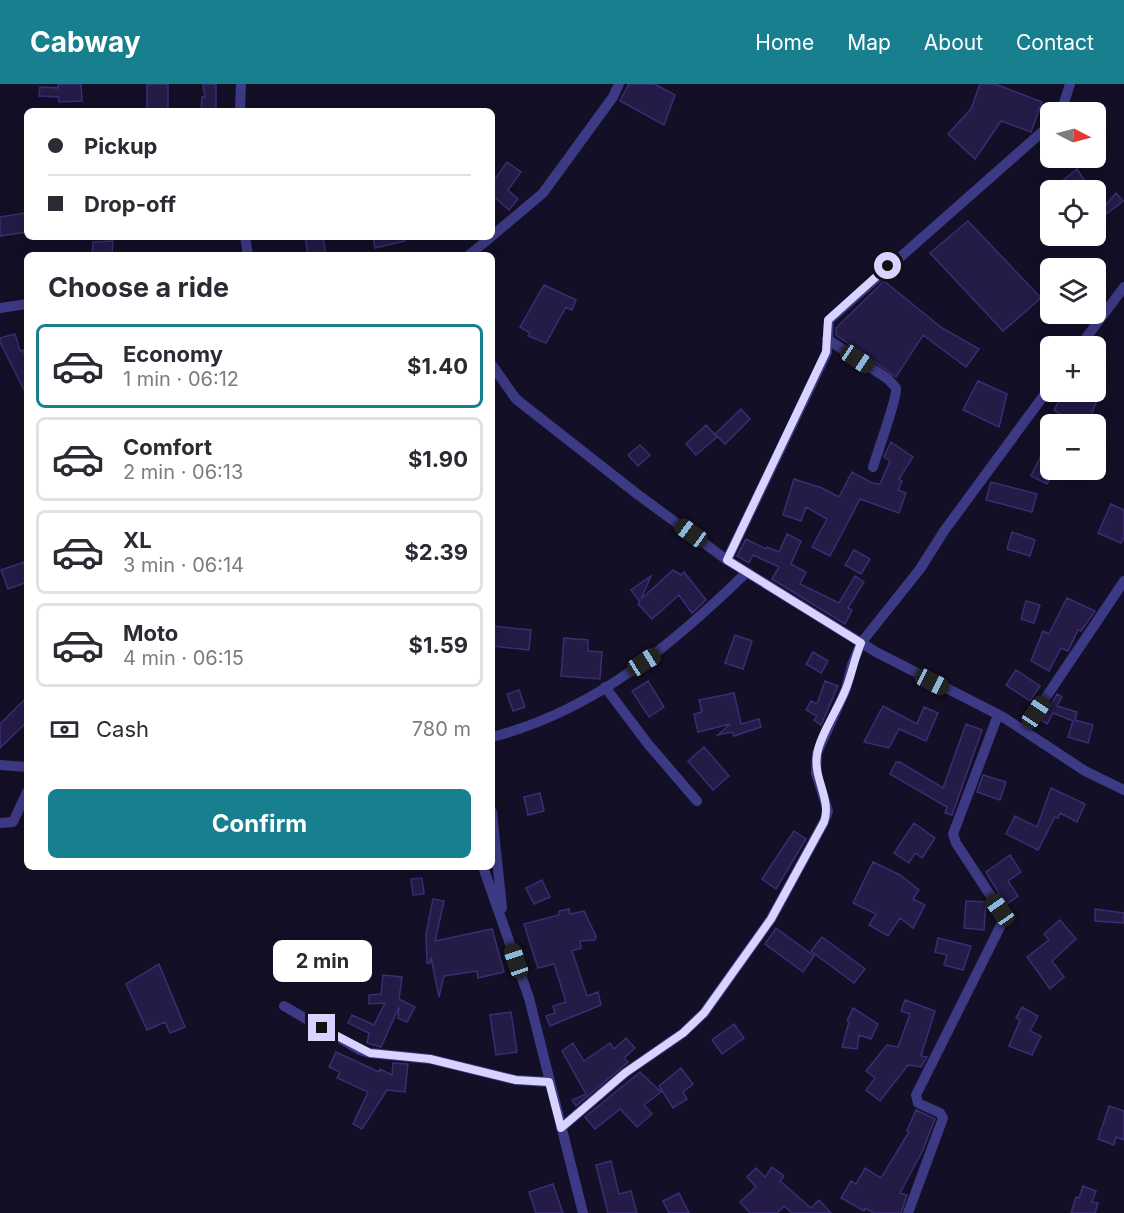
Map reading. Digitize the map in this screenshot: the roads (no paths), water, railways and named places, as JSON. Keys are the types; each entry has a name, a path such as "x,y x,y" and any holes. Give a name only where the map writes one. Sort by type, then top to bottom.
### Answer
{"street":[{"path":"240,108 241,84"},
{"path":"495,233 543,193 613,97 619,84"},
{"path":"1064,102 1070,84"},
{"path":"727,560 826,352 828,320 1040,134"},
{"path":"472,252 486,240"},
{"path":"1087,336 1124,287"},
{"path":"0,308 24,304"},
{"path":"826,339 896,388 896,398 885,425 873,467"},
{"path":"495,369 516,399 637,494 727,560 861,643 998,715 1084,771 1124,790"},
{"path":"561,1128 625,1073 683,1033 704,1013 771,919 802,866 827,814 816,773 817,753 846,689 852,664 861,643 920,569 944,531 1040,401"},
{"path":"495,736 570,709 664,650 747,572"},
{"path":"1024,730 1124,581"},
{"path":"605,687 648,744 697,801"},
{"path":"908,1213 943,1118 940,1113 918,1102 916,1095 1002,922 1000,910 976,877 953,834 998,715"},
{"path":"0,765 24,767"},
{"path":"0,823 13,822 24,798"},
{"path":"495,842 503,923"},
{"path":"484,870 529,998 583,1213"},
{"path":"284,1006 360,1050 370,1053 430,1059 516,1080 549,1082"}]}
